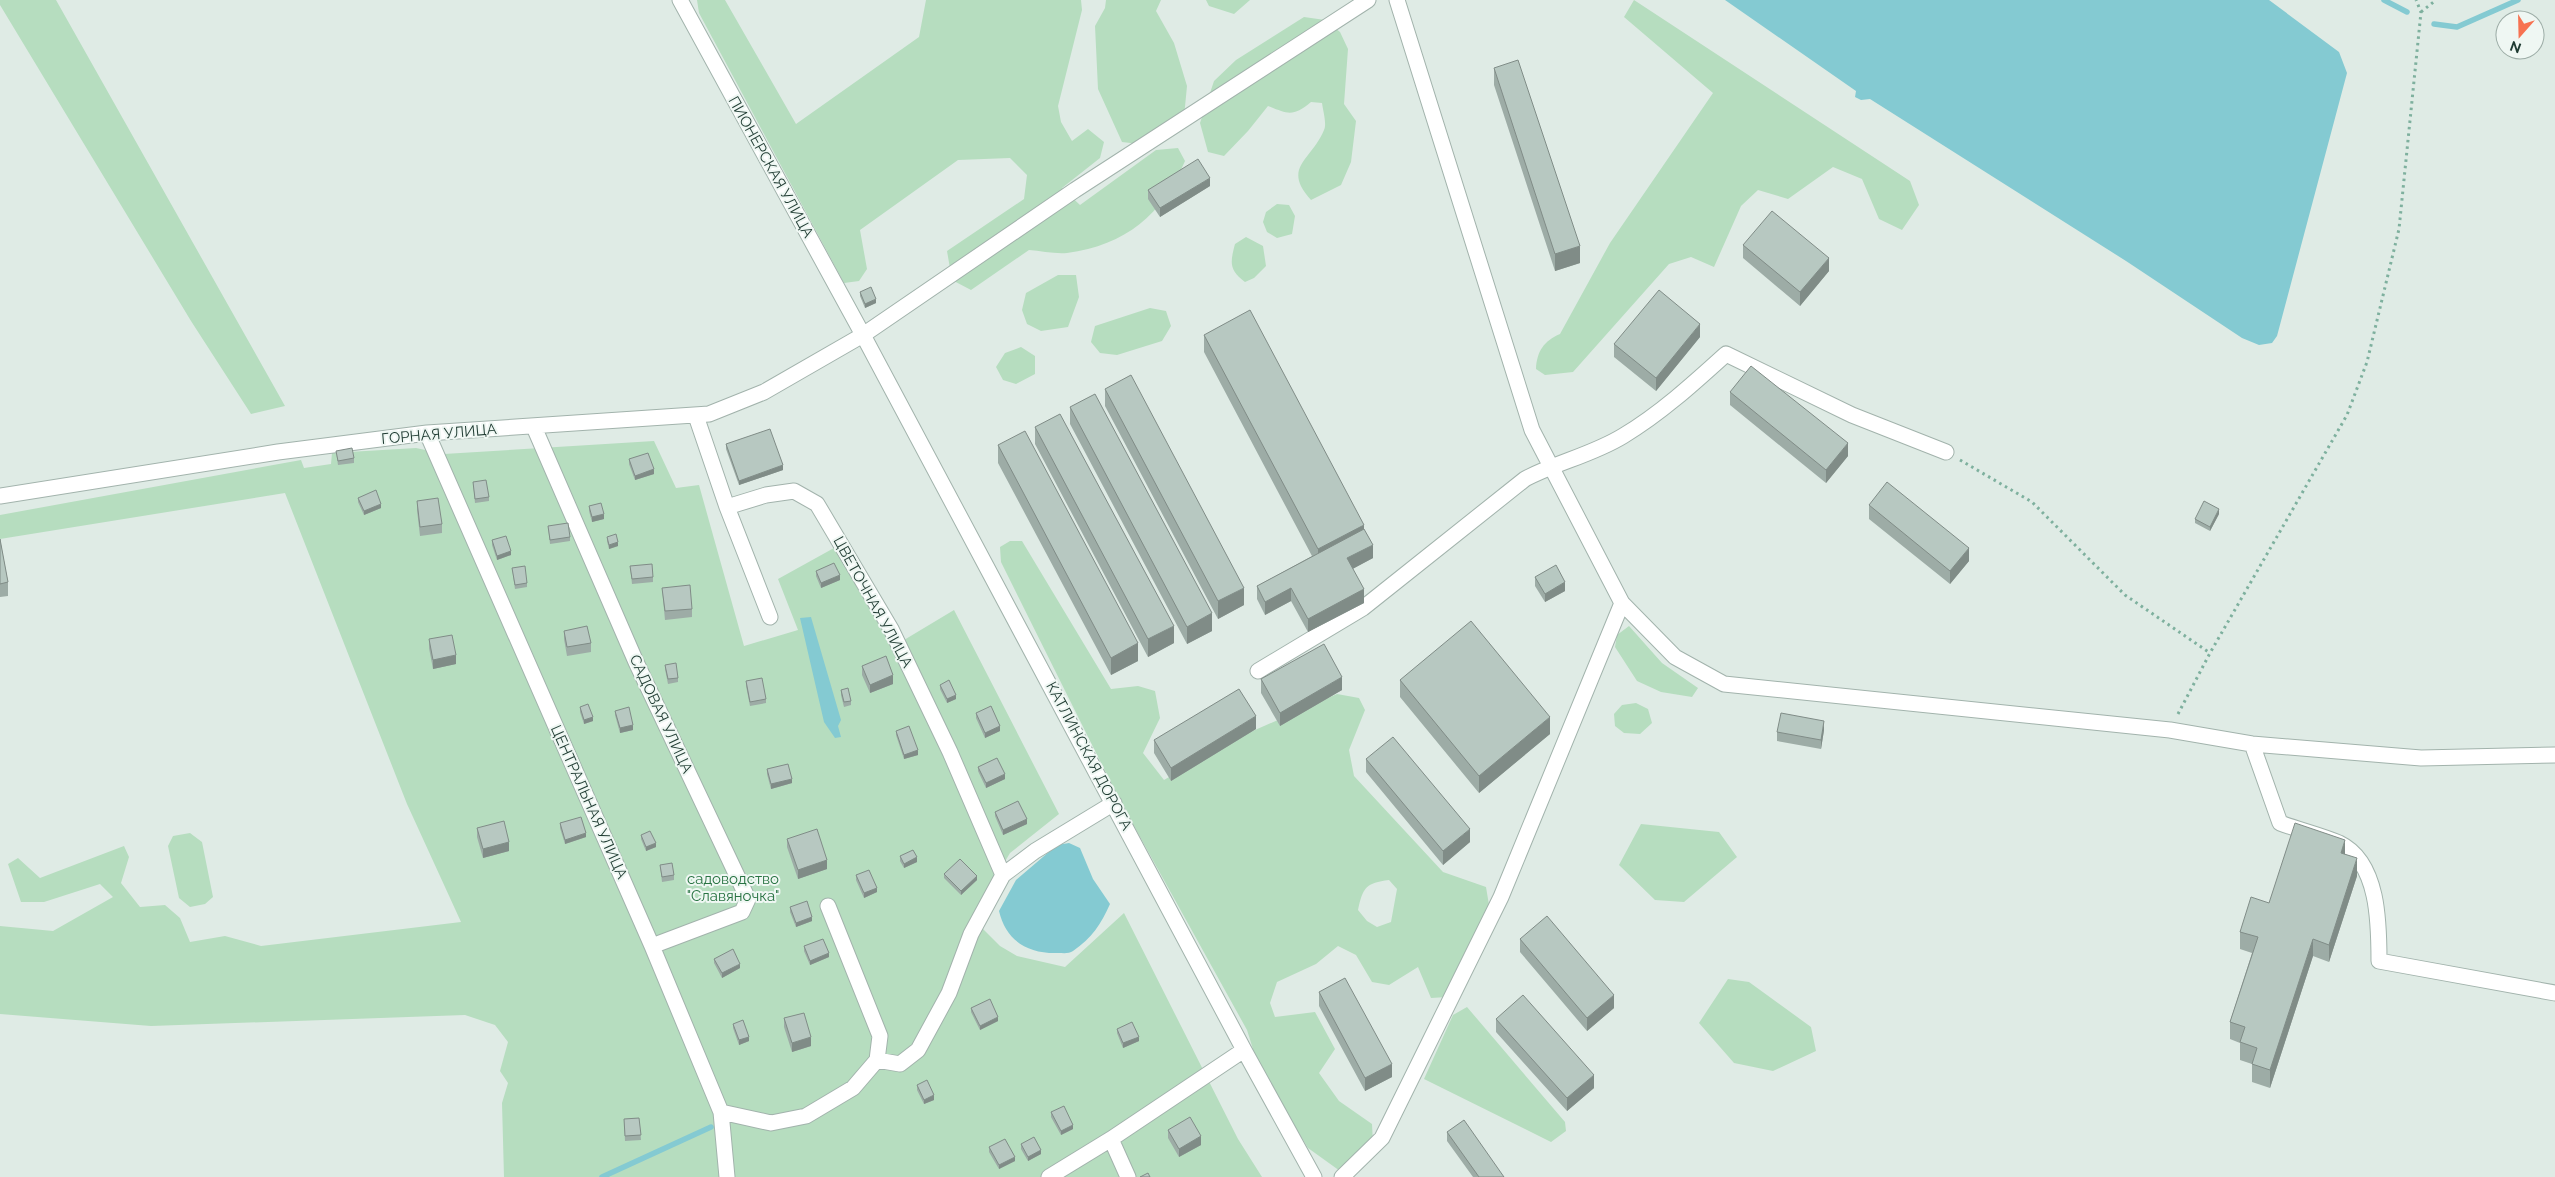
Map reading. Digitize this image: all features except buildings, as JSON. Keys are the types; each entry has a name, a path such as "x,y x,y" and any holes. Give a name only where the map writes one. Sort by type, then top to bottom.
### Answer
{"street":[{"name":"ПИОНЕРСКАЯ УЛИЦА","path":"680,0 863,335"},
{"name":"ГОРНАЯ УЛИЦА","path":"0,496 278,452 427,433 709,414 764,392 863,335 1075,190 1368,0"},
{"path":"1397,0 1532,430 1622,603 1675,657 1724,684 2170,730 2252,744 2421,758 2555,755"},
{"name":"КАТЛИНСКАЯ ДОРОГА","path":"863,335 1244,1050 1314,1177"},
{"path":"1258,671 1364,608 1525,479 1551,465 1584,456 1624,436 1687,389 1726,354 1852,415 1946,452"},
{"path":"696,416 727,506 770,617"},
{"name":"САДОВАЯ УЛИЦА","path":"534,427 636,662 748,899 742,912 652,946"},
{"name":"ЦЕНТРАЛЬНАЯ УЛИЦА","path":"427,433 652,946 721,1112 727,1177"},
{"name":"ЦВЕТОЧНАЯ УЛИЦА","path":"727,506 766,495 794,491 817,504 891,629 950,752 1003,875"},
{"path":"1342,1177 1382,1138 1501,897 1622,603"},
{"path":"2252,744 2280,823 2340,844 2363,864 2379,914 2379,961 2555,993"},
{"path":"877,1060 900,1064 918,1050 950,993 971,934 1003,875 1035,852 1114,803"},
{"path":"721,1112 771,1123 806,1116 852,1088 877,1060 880,1036 828,906"},
{"path":"1050,1177 1111,1139 1244,1050"},
{"path":"1111,1139 1128,1177"}],"path":[{"path":"2170,730 2210,653 2347,415 2367,362 2400,229 2421,12 2416,0"},
{"path":"2421,12 2436,0"},
{"path":"1946,452 2032,502 2125,595 2210,653"}],"green space":[{"path":"0,0 56,0 285,406 251,414 191,321 0,5"},
{"path":"697,0 725,0 796,124 919,37 926,0 1081,0 1082,10 1058,106 1061,122 1072,141 1088,129 1104,142 1100,158 1062,188 1080,205 1156,150 1178,148 1185,161 1176,180 1153,212 1124,235 1088,249 1067,253 1029,250 971,290 952,280 947,251 1024,199 1027,175 1010,158 958,160 860,230 867,269 859,281 844,283 699,13"},
{"path":"1106,0 1161,0 1156,11 1174,43 1187,86 1184,117 1139,144 1122,142 1098,89 1095,26 1105,8"},
{"path":"1206,0 1250,0 1234,14 1209,6"},
{"path":"1634,0 1910,181 1919,205 1902,230 1879,219 1862,179 1833,167 1788,199 1758,190 1741,206 1714,267 1691,257 1669,264 1573,372 1545,375 1536,369 1542,347 1560,334 1610,243 1713,93 1624,17"},
{"path":"1304,17 1325,20 1340,32 1348,49 1344,104 1356,121 1351,162 1341,185 1311,200 1302,189 1299,171 1324,130 1325,121 1322,103 1311,102 1300,110 1290,113 1268,106 1248,131 1224,156 1208,152 1200,123 1214,81 1236,60"},
{"path":"1277,204 1289,205 1295,216 1292,234 1277,238 1267,232 1263,222 1266,212"},
{"path":"1246,237 1263,246 1266,266 1254,278 1245,282 1233,270 1232,256 1235,244"},
{"path":"1058,275 1076,275 1079,297 1068,327 1041,331 1027,324 1022,310 1026,293"},
{"path":"1150,308 1166,311 1171,326 1162,341 1117,355 1100,353 1091,342 1095,326"},
{"path":"1021,347 1035,356 1035,374 1016,384 1003,380 996,367 1005,353"},
{"name":"садоводство \"Славяночка\"","path":"654,441 676,488 699,485 744,646 798,630 778,579 834,548 894,646 954,610 1059,814 1010,853 972,918 1000,946 1017,956 1065,967 1124,913 1238,1139 1262,1177 504,1177 502,1103 508,1083 500,1071 508,1042 495,1025 465,1015 151,1026 0,1014 0,926 53,931 113,897 100,884 44,902 21,902 8,864 18,858 40,878 124,846 129,857 121,883 140,907 165,905 180,918 190,942 225,936 261,946 461,922 407,804 285,493 0,539 0,515 301,460 304,468 331,464 332,453 416,448 444,454"},
{"path":"1010,541 1022,541 1111,689 1138,686 1155,691 1160,718 1143,753 1164,780 1230,741 1337,694 1359,698 1365,710 1349,750 1354,776 1443,872 1486,887 1489,905 1447,997 1431,998 1418,967 1389,985 1372,982 1356,955 1338,946 1316,964 1277,982 1270,1003 1275,1017 1315,1012 1335,1049 1319,1073 1339,1101 1372,1124 1373,1144 1340,1171 1308,1148 1258,1065 1247,1030 1119,799 1001,562 1000,547","holes":["1389,880 1397,889 1391,922 1377,927 1367,921 1358,910 1364,891 1370,885"]},
{"path":"1629,626 1662,663 1698,688 1692,697 1661,692 1637,681 1615,647 1617,635"},
{"path":"1636,703 1648,709 1652,723 1640,734 1624,733 1615,726 1614,714 1622,705"},
{"path":"1641,824 1719,832 1737,857 1684,902 1655,900 1619,865"},
{"path":"190,833 202,842 213,897 205,904 190,907 179,898 168,846 173,836"},
{"path":"1728,979 1749,982 1811,1027 1816,1051 1773,1071 1734,1063 1699,1023"},
{"path":"1467,1007 1565,1122 1566,1131 1551,1142 1424,1079 1453,1015"}],"water":[{"path":"1725,0 2269,0 2339,52 2347,73 2277,336 2272,343 2259,345 2242,338 2126,261 1870,99 1861,100 1855,97 1856,91"},
{"path":"811,617 841,720 838,726 841,737 835,738 824,722 800,618"},
{"path":"1069,843 1080,848 1093,879 1110,904 1095,930 1086,941 1071,952 1047,953 1028,948 1013,938 1002,921 999,911 1016,880 1057,845"}],"waterway":[{"path":"2384,0 2407,12"},
{"path":"2434,24 2457,27 2518,0"},
{"path":"602,1177 711,1127"}]}
